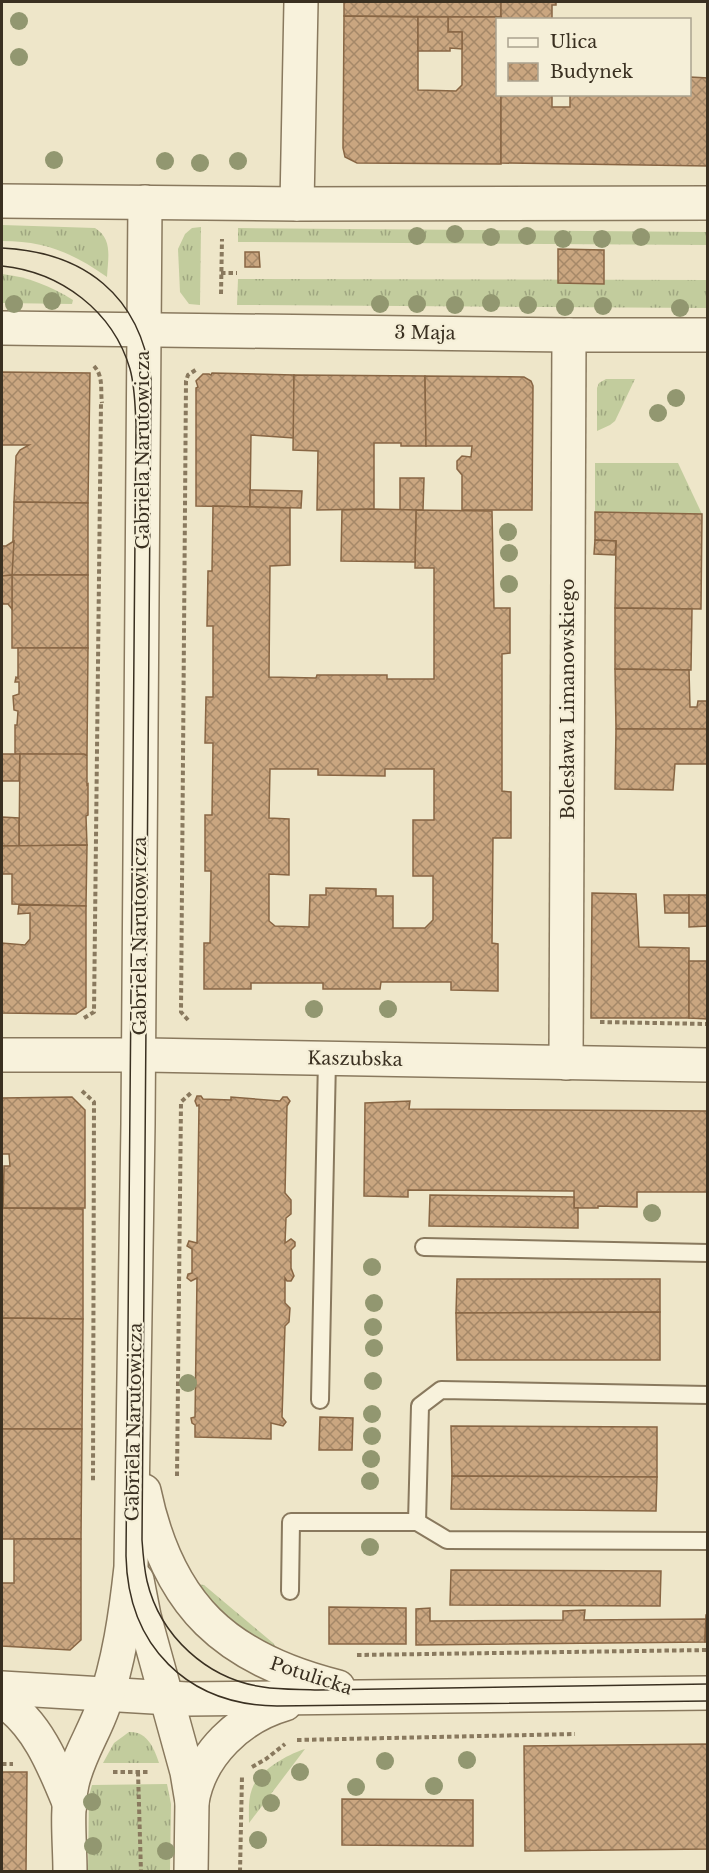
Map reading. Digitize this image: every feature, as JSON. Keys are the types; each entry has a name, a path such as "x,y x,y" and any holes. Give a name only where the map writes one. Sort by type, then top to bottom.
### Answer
{"street":[{"path":"297,204 301,2"},
{"path":"2,201 297,204 708,203"},
{"path":"143,330 145,202"},
{"name":"3 Maja","path":"2,328 708,335"},
{"name":"Gabriela Narutowicza","path":"69,1872 72,1785 85,1746 98,1720 107,1694 129,1588 132,1542 143,330"},
{"name":"Bolesława Limanowskiego","path":"566,1063 569,335"},
{"name":"Kaszubska","path":"2,1055 138,1055 708,1065"},
{"name":"Potulicka","path":"134,1430 143,1487 153,1528 170,1570 183,1593 213,1627 232,1643 268,1664 289,1673 320,1683 385,1697"},
{"name":"Gabriela Narutowicza","path":"132,1542 144,1616 182,1754 192,1802"},
{"name":"Potulicka","path":"2,1688 166,1698 708,1693"},
{"name":"Gabriela Narutowicza","path":"191,1872 192,1802 194,1790 207,1764 227,1737 245,1721 270,1708 290,1702 319,1698"},
{"path":"2,1700 19,1714 44,1747 70,1805"}],"lane":[{"path":"320,1400 327,1059"},
{"path":"424,1247 708,1252"},
{"path":"417,1522 420,1406 441,1390 708,1395"},
{"path":"290,1591 291,1522 417,1522 447,1540 708,1541"}],"path":[{"path":"221,273 237,273"},
{"path":"79,1021 94,1011 101,381 99,372 94,366 88,364"},
{"path":"101,403 186,405 182,1012 189,1022"},
{"path":"566,1022 708,1024"},
{"path":"80,1089 94,1102 93,1489"},
{"path":"348,1655 708,1650"},
{"path":"249,1768 266,1759 290,1740 576,1734"},
{"path":"105,1772 159,1772"},
{"path":"138,1772 141,1872"},
{"path":"240,1872 242,1773"}],"green space":[{"path":"2,225 95,228 101,232 107,243 107,277 82,261 58,250 32,243 2,241"},
{"path":"201,227 200,305 189,304 180,292 178,249 185,234 192,228"},
{"path":"238,228 707,232 708,245 238,242"},
{"path":"2,274 21,277 48,286 73,300 72,304 2,303"},
{"path":"238,279 707,280 707,308 237,305"},
{"path":"606,379 635,379 615,421 597,431 597,388 599,383"},
{"path":"595,463 678,463 702,514 595,512"},
{"path":"196,1584 204,1585 273,1643 276,1653 240,1634"},
{"path":"129,1732 145,1737 152,1746 159,1763 103,1763 114,1743"},
{"path":"305,1749 249,1823 250,1797 255,1782 274,1764"},
{"path":"167,1784 171,1804 170,1871 88,1871 89,1796 92,1785"}],"building":[{"path":"344,2 501,2 501,17 344,16"},
{"path":"501,2 556,2 556,5 552,5 552,18 501,18"},
{"path":"344,16 418,17 418,90 456,91 462,85 462,32 448,32 448,17 501,17 496,18 496,96 501,96 501,164 357,163 345,157 343,148"},
{"path":"418,17 448,17 448,32 462,32 462,49 418,51"},
{"path":"691,77 708,78 708,166 501,163 501,96 552,96 552,107 570,107 570,96 691,96"},
{"path":"558,249 604,250 604,284 558,283"},
{"path":"245,252 259,252 260,267 245,267"},
{"path":"2,372 90,373 88,503 14,502 16,456 20,450 29,445 2,445"},
{"path":"212,373 294,375 294,438 251,435 250,507 196,506 196,388 198,387 196,381 203,374 211,375"},
{"path":"294,375 425,376 426,446 374,443 374,509 317,510 318,451 293,450"},
{"path":"425,376 524,377 531,381 533,386 532,510 462,510 462,475 457,469 457,461 462,456 471,457 472,446 426,446"},
{"path":"400,478 424,478 423,510 400,510"},
{"path":"250,490 302,491 301,508 250,507"},
{"path":"14,502 88,503 88,575 12,575"},
{"path":"213,506 290,508 290,565 270,566 269,677 387,675 387,679 434,679 434,568 415,568 416,510 492,511 494,608 510,608 510,653 502,654 502,791 511,792 511,838 493,838 492,943 498,944 498,991 451,990 451,982 381,982 380,989 323,989 323,983 251,983 251,989 204,989 204,943 210,943 211,871 205,871 205,815 212,815 213,743 205,743 206,697 213,697 213,626 207,626 208,571 212,571","holes":["270,769 318,769 318,775 385,776 385,769 434,769 434,820 413,820 413,876 433,876 433,920 425,928 393,928 393,896 376,896 376,889 326,888 326,895 310,895 309,927 275,926 269,921 269,874 289,875 289,819 269,818"]},
{"path":"342,510 416,510 415,562 341,561"},
{"path":"595,512 702,514 701,609 615,608 616,541 595,540"},
{"path":"595,540 616,541 615,555 594,554"},
{"path":"14,541 12,575 2,576 2,546"},
{"path":"12,575 88,575 88,648 12,648"},
{"path":"12,575 12,609 8,604 2,604 2,576"},
{"path":"615,608 692,609 691,670 615,669"},
{"path":"18,648 88,648 87,755 15,754 15,725 17,725 18,711 14,710 13,696 19,694 19,682 15,682 16,677 18,678"},
{"path":"615,669 689,670 690,707 697,707 698,701 708,701 708,729 616,729"},
{"path":"616,729 708,729 708,764 675,764 673,790 615,789"},
{"path":"2,754 20,754 19,781 2,781"},
{"path":"20,754 84,754 87,756 87,845 19,846"},
{"path":"2,817 19,818 19,846 2,846"},
{"path":"87,845 86,906 12,904 12,874 2,874 2,846"},
{"path":"592,893 636,894 639,947 689,948 689,1018 591,1018"},
{"path":"664,895 689,895 689,913 665,913"},
{"path":"689,895 708,895 708,926 689,927"},
{"path":"19,905 86,906 86,1007 76,1014 2,1013 2,943 25,945 30,939 30,913 18,914"},
{"path":"689,961 708,961 708,1019 689,1018"},
{"path":"197,1096 203,1099 231,1100 231,1097 280,1101 283,1097 287,1097 290,1101 287,1106 285,1193 291,1200 291,1214 286,1218 285,1243 291,1239 295,1242 295,1246 291,1250 291,1268 294,1276 291,1281 285,1278 285,1303 290,1308 289,1322 285,1326 282,1417 286,1422 283,1426 271,1423 271,1439 195,1437 195,1425 191,1418 195,1417 197,1278 191,1281 187,1278 188,1274 192,1273 192,1249 187,1246 189,1241 197,1243 199,1105 197,1106 195,1101"},
{"path":"72,1097 85,1110 85,1208 3,1208 4,1166 10,1166 9,1154 2,1154 2,1098"},
{"path":"410,1101 409,1109 708,1111 708,1192 637,1192 637,1207 598,1206 598,1208 574,1208 574,1191 408,1190 408,1197 364,1196 365,1103"},
{"path":"430,1195 574,1197 574,1208 578,1208 578,1228 429,1226"},
{"path":"2,1208 83,1209 83,1319 2,1318"},
{"path":"457,1279 660,1279 660,1312 456,1313"},
{"path":"660,1312 660,1360 457,1360 456,1313"},
{"path":"2,1318 83,1319 82,1429 2,1429"},
{"path":"320,1417 353,1418 352,1450 319,1450"},
{"path":"451,1426 657,1427 657,1477 452,1476"},
{"path":"2,1429 82,1429 81,1539 2,1539"},
{"path":"452,1476 657,1477 656,1511 451,1509"},
{"path":"14,1539 81,1539 81,1640 70,1650 2,1646 2,1583 14,1583"},
{"path":"451,1570 661,1571 660,1606 450,1605"},
{"path":"329,1607 406,1608 406,1644 329,1644"},
{"path":"430,1608 430,1621 563,1620 563,1611 585,1610 584,1620 706,1619 705,1642 416,1645 416,1609"},
{"path":"706,1615 708,1615 708,1642 705,1642"},
{"path":"708,1744 708,1849 525,1851 524,1746"},
{"path":"2,1772 27,1772 26,1872 2,1872"},
{"path":"342,1799 473,1800 473,1846 342,1845"}],"tram line":[{"path":"2,248 31,251 58,258 82,269 103,284 121,302 135,324 145,349 151,379 142,1540 146,1576 153,1601 163,1620 189,1652 223,1675 263,1687 318,1690 708,1684"},
{"path":"2,266 44,276 82,298 98,313 122,348 130,369 134,390 136,424 126,1556 129,1588 138,1617 151,1643 168,1664 190,1682 216,1695 245,1703 277,1706 708,1701"}]}
